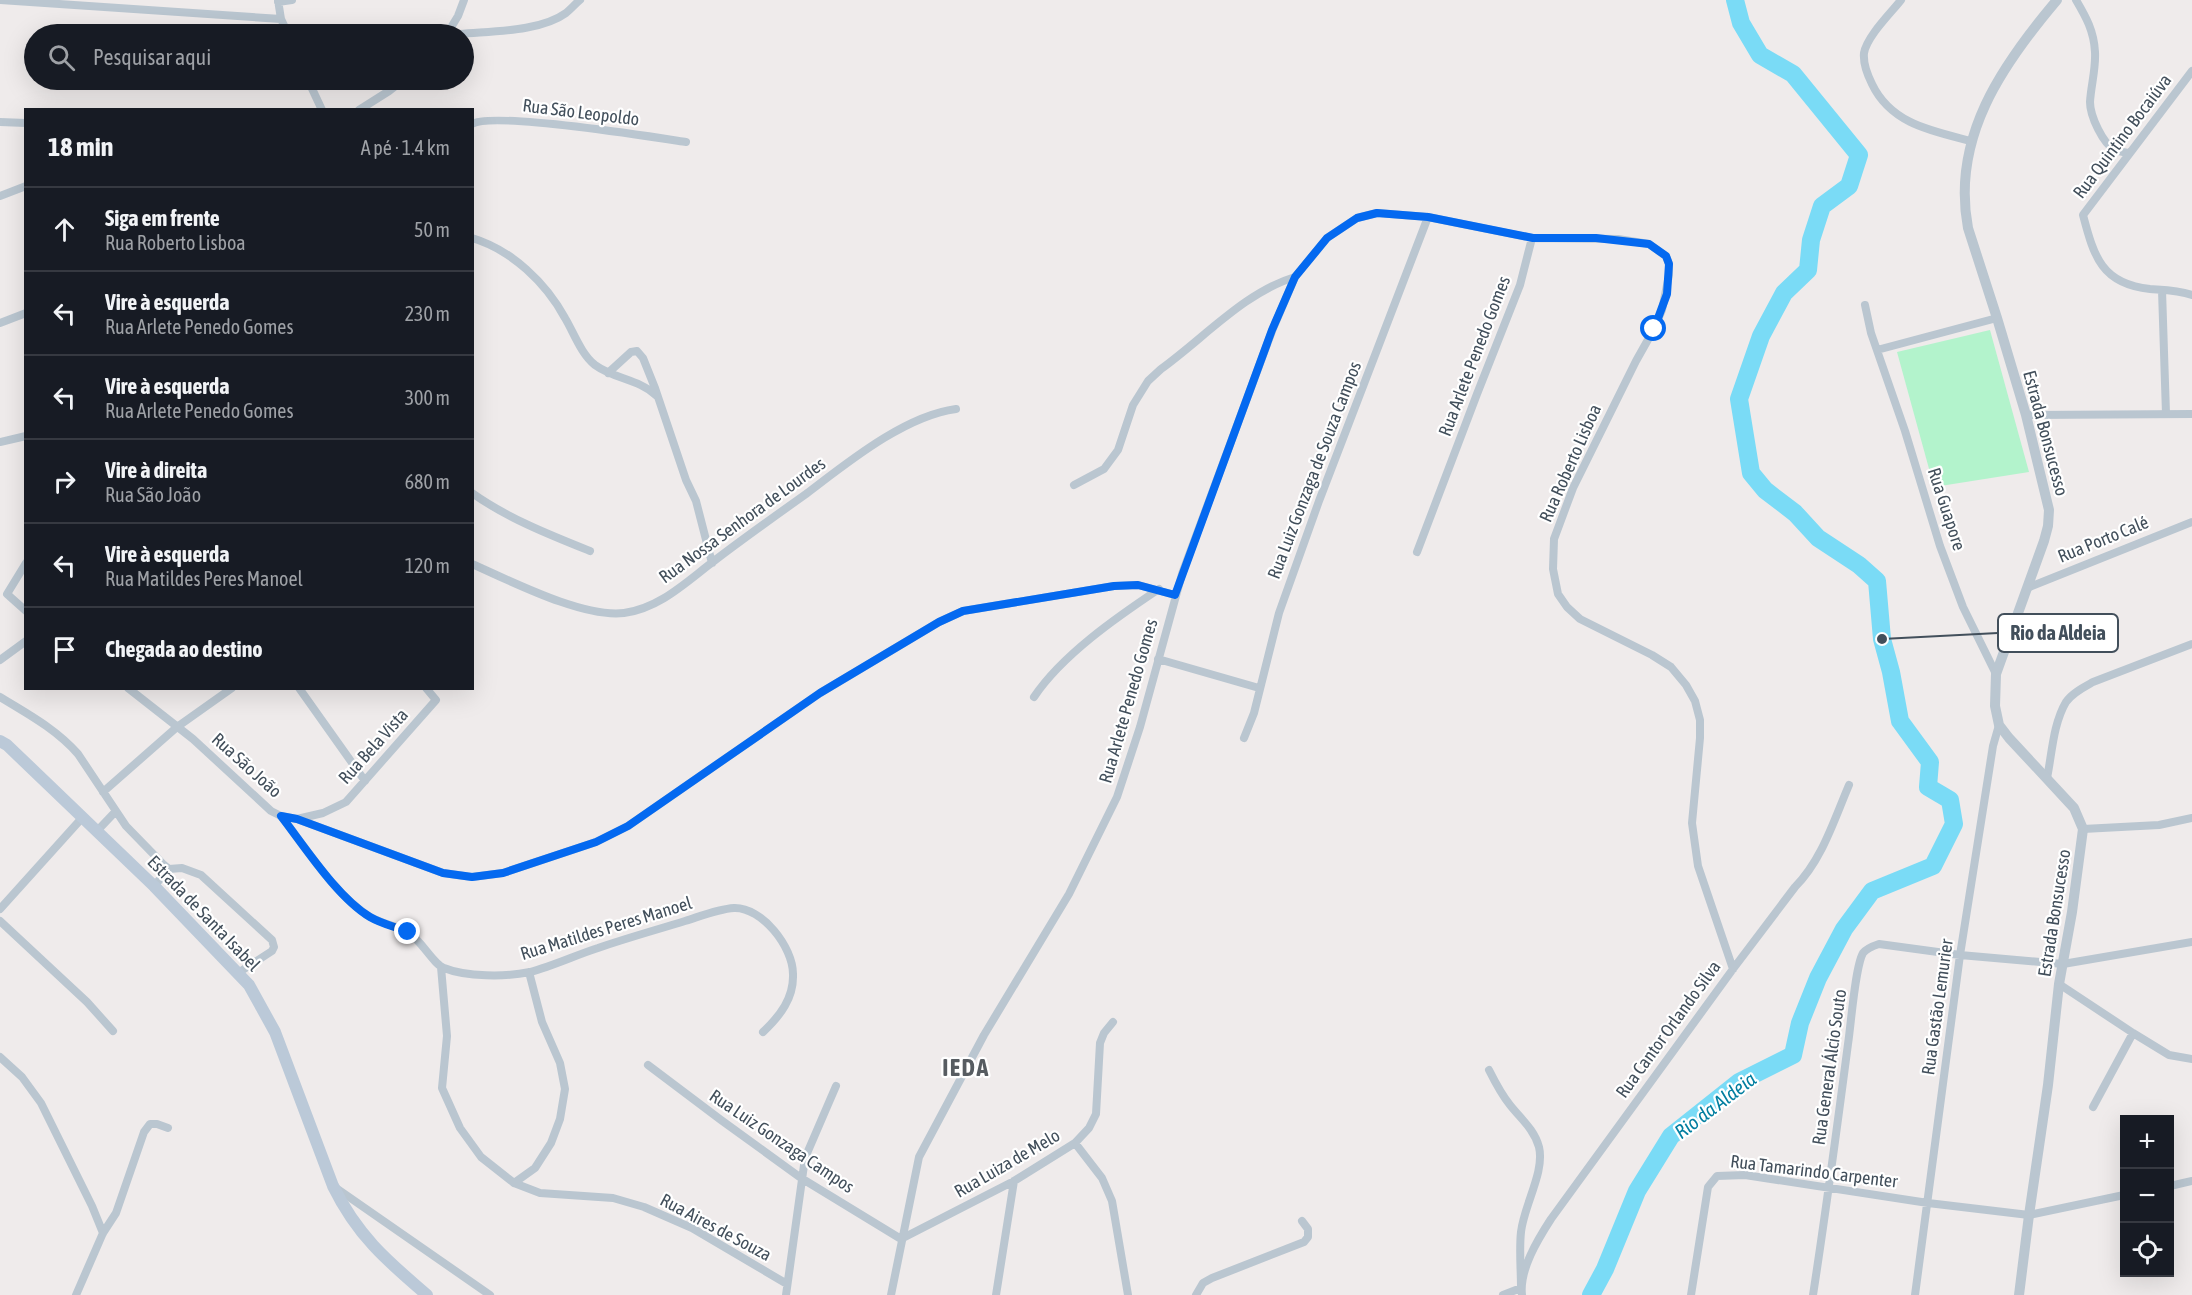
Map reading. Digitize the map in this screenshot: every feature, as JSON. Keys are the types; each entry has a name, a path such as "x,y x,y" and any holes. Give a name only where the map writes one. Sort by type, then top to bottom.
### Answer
{"main road":[{"name":"Estrada de Santa Isabel","path":"0,741 7,745 154,886 249,985 275,1032 333,1186 345,1211 358,1230 390,1264 427,1295"}],"street":[{"path":"0,0 281,19"},
{"path":"283,24 278,1 292,0"},
{"path":"453,24 464,0"},
{"path":"474,33 519,28 548,21 567,13 580,0"},
{"path":"1901,0 1868,41 1864,54 1866,72 1877,94 1892,112 1916,126 1971,141"},
{"name":"Estrada Bonsucesso","path":"2019,1295 2028,1215 2037,1170 2060,984 2073,912 2083,829 2074,808 1999,725 1995,706 1996,674 2048,526 2049,510 2026,416 1973,246 1965,213 1967,163 1971,141 1982,111 2001,74 2025,38 2057,0"},
{"path":"2076,0 2092,30 2095,52 2090,103 2092,114 2102,135 2115,150 2129,153"},
{"name":"Rua Quintino Bocaiúva","path":"2192,71 2083,216 2098,262 2109,275 2119,282 2147,289 2192,295"},
{"path":"313,90 321,108"},
{"path":"362,108 390,90"},
{"name":"Rua São Leopoldo","path":"474,123 494,119 686,142"},
{"path":"0,122 24,123"},
{"path":"0,196 24,187"},
{"name":"Rua Arlete Penedo Gomes","path":"891,1295 919,1157 928,1137 984,1035 1069,894 1117,797 1140,727 1175,595 1272,330 1295,277 1327,238 1357,218 1377,213 1428,217 1533,238 1596,238 1649,244 1666,256 1669,264"},
{"name":"Rua Luiz Gonzaga de Souza Campos","path":"1245,738 1254,713 1279,613 1294,569 1428,217"},
{"name":"Rua Arlete Penedo Gomes","path":"1417,552 1521,285 1533,238"},
{"path":"474,239 496,248 517,262 545,287 563,313 585,355 594,364 608,372 636,382 659,398"},
{"name":"Rua Roberto Lisboa","path":"1669,264 1667,294 1654,329 1573,488 1554,539 1553,569 1557,594 1567,607 1580,619 1671,667 1686,684 1695,701 1700,720 1700,738 1692,823 1698,866 1733,969"},
{"path":"1074,485 1104,470 1118,450 1133,405 1148,381 1251,298 1275,283 1295,277"},
{"path":"2162,290 2166,414"},
{"name":"Rua Guapore","path":"1865,305 1877,350 1905,431 1940,546 1963,607 1996,674"},
{"path":"0,323 24,314"},
{"path":"1877,350 1997,318"},
{"path":"608,372 626,355 637,351 643,358 686,480 696,501 712,563"},
{"name":"Rua Nossa Senhora de Lourdes","path":"474,565 551,598 594,610 624,613 675,593 851,460 897,431 945,411 956,409"},
{"path":"2026,416 2192,414"},
{"path":"0,442 24,436"},
{"path":"474,494 534,526 590,551"},
{"name":"Rua Porto Calé","path":"2027,588 2192,522"},
{"path":"24,566 7,594 24,609"},
{"name":"Rua São João","path":"131,690 222,764 271,811 443,873 472,877 503,873 596,842 628,826 820,693 939,622 963,611 1114,586 1138,585 1175,595"},
{"path":"1034,696 1056,668 1132,608 1159,590"},
{"path":"0,660 24,642"},
{"path":"2047,778 2059,720 2067,701 2078,690 2093,682 2192,644"},
{"path":"1158,659 1259,688"},
{"path":"104,792 177,727 229,690"},
{"path":"300,690 365,781"},
{"name":"Rua Bela Vista","path":"297,819 336,808 346,802 436,700 428,690"},
{"path":"0,697 55,732 69,744 126,826 169,869"},
{"name":"Rua Gastão Lemurier","path":"1915,1295 1960,955 1991,758 1999,725"},
{"name":"Rua Cantor Orlando Silva","path":"1521,1291 1533,1247 1551,1219 1733,969 1812,866 1849,786"},
{"path":"96,831 116,811"},
{"path":"281,816 349,900 369,917 408,932 419,941 441,968"},
{"path":"0,909 82,818"},
{"path":"2083,829 2159,825 2192,818"},
{"path":"154,886 169,869 182,868 201,875 272,940 274,947 272,951 238,973"},
{"name":"Rua Matildes Peres Manoel","path":"441,968 480,974 529,972 596,948 724,909 747,909 778,935 786,948 793,971 790,996 779,1015 763,1032"},
{"path":"0,921 87,1002 112,1031"},
{"path":"1960,955 2063,964 2192,942"},
{"name":"Rua General Álcio Souto","path":"1813,1295 1863,953 1879,944 1960,955"},
{"name":"Rua Aires de Souza","path":"441,968 447,1036 442,1088 470,1144 482,1157 514,1183 540,1193 613,1198 644,1207 692,1228 787,1284"},
{"path":"514,1183 535,1168 551,1143 560,1119 565,1089 560,1063 542,1022 529,972"},
{"path":"2060,984 2169,1055 2192,1059"},
{"name":"Rua Luiza de Melo","path":"901,1239 1014,1181 1075,1143 1089,1128 1096,1114 1100,1044 1104,1033 1113,1022"},
{"path":"2093,1107 2133,1033"},
{"path":"0,1057 22,1077 41,1103 87,1195 103,1233"},
{"name":"Rua Luiz Gonzaga Campos","path":"648,1065 801,1178 901,1239"},
{"path":"1489,1070 1502,1094 1533,1132 1540,1157 1521,1232 1521,1291 1503,1295"},
{"path":"786,1295 805,1158 836,1086"},
{"path":"76,1295 103,1233 116,1213 144,1132 150,1124 168,1128"},
{"path":"1075,1143 1102,1178 1112,1201 1128,1295"},
{"name":"Rua Tamarindo Carpenter","path":"1691,1295 1708,1187 1712,1180 1723,1175 1744,1175 1928,1203 2028,1215 2120,1196"},
{"path":"996,1295 1014,1181"},
{"path":"2174,1185 2192,1181"},
{"path":"333,1186 490,1295"},
{"path":"1196,1295 1203,1283 1212,1278 1304,1242 1308,1237 1308,1229 1302,1221"}],"green space":[{"path":"1990,330 2029,472 1934,487 1897,352"}],"waterway":[{"name":"Rio da Aldeia","path":"1591,1295 1605,1269 1637,1191 1671,1136 1739,1082 1793,1055 1800,1023 1818,978 1844,929 1872,891 1933,866 1954,824 1950,800 1928,787 1930,762 1900,721 1882,639 1877,581 1859,565 1818,538 1795,513 1765,490 1751,473 1739,399 1761,336 1784,293 1808,270 1811,240 1822,206 1849,186 1859,155 1793,74 1760,55 1741,23 1735,0"}],"place":[{"name":"Rio da Aldeia","path":"1882,639"}],"district":[{"name":"IEDA","path":"966,1067"}],"route":[{"path":"408,932 369,917 357,907 342,893 281,816 297,819 443,873 472,877 503,873 596,842 628,826 820,693 939,622 963,611 1114,586 1138,585 1175,595 1272,330 1295,277 1327,238 1357,218 1377,213 1428,217 1533,238 1618,239 1649,244 1666,256 1669,264 1667,294 1654,329"}]}
